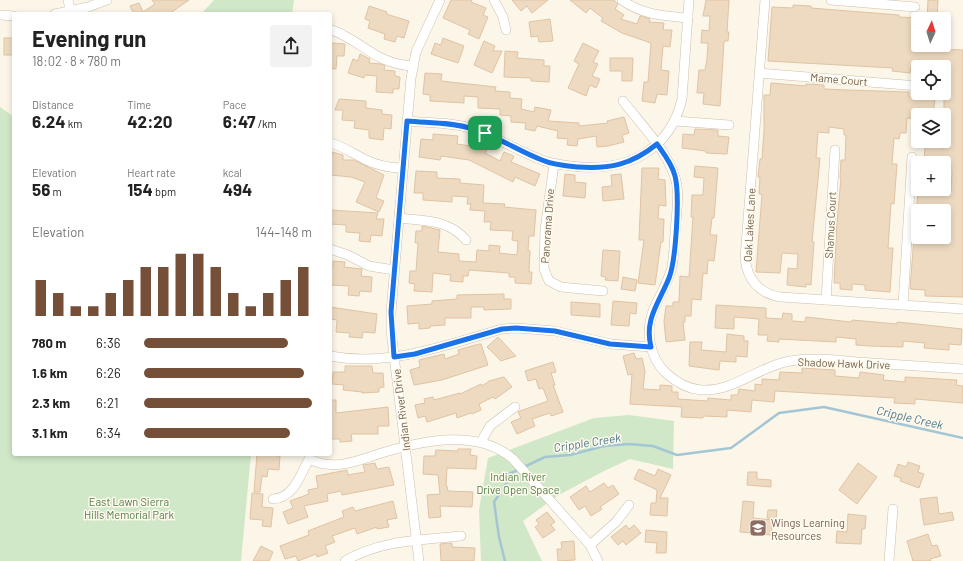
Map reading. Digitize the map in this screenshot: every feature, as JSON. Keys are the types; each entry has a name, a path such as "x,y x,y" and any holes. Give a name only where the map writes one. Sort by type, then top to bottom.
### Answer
{"street":[{"path":"68,0 70,12"},
{"path":"73,12 107,0"},
{"name":"Indian River Drive","path":"419,561 394,357 391,312 398,218 413,66 422,37 440,0"},
{"path":"494,0 503,18 506,30"},
{"path":"622,0 644,12 656,15 688,18"},
{"path":"407,121 458,125 472,128 554,164 596,168 608,167 632,160 657,144 669,131 682,99 689,0"},
{"name":"Oak Lakes Lane","path":"765,0 746,266 753,282 767,294 781,298 963,309"},
{"path":"831,0 915,7"},
{"path":"0,15 12,16"},
{"path":"332,30 354,40 381,59 394,64 413,66"},
{"name":"Mame Court","path":"760,72 911,85"},
{"name":"Shadow Hawk Drive","path":"623,101 667,157 674,174 678,199 672,265 669,278 651,318 649,336 651,347 661,367 674,380 690,388 702,390 721,388 770,366 800,359 963,369"},
{"path":"674,121 729,125"},
{"path":"332,143 374,163 403,168"},
{"name":"Shamus Court","path":"826,300 835,150"},
{"name":"Panorama Drive","path":"554,164 545,230 544,269 546,275 555,285 561,287 603,291"},
{"path":"903,305 911,173"},
{"path":"398,218 433,221 445,224 456,230 466,240"},
{"path":"332,250 369,266 394,270"},
{"path":"332,356 366,359 415,354 502,329 516,328 555,331 610,344 651,347"},
{"path":"480,442 490,426 515,407"},
{"path":"274,499 285,497 290,493 309,459 326,466 338,466 405,446 460,440 480,442 498,448 513,459 590,546 598,561"},
{"path":"590,546 616,522 629,505"},
{"path":"889,561 893,509"},
{"path":"345,561 381,545 461,536"}],"green space":[{"path":"214,0 294,0 292,12 203,12"},
{"name":"East Lawn Sierra Hills Memorial Park","path":"0,107 12,116 12,456 251,456 241,561 0,561"},
{"name":"Indian River Drive Open Space","path":"629,415 674,421 673,469 630,459 604,471 557,496 523,521 542,561 481,561 479,510 488,458 594,418"}],"building":[{"path":"152,0 189,0 172,12 143,12 155,4"},
{"path":"451,0 472,0 471,2 486,8 483,15 488,17 479,39 468,34 470,30 443,18"},
{"path":"512,0 548,0 532,13 527,6 521,11"},
{"path":"570,0 614,0 618,4 615,9 624,15 621,19 637,24 640,16 650,19 649,22 664,23 663,30 672,30 670,47 663,46 661,70 669,71 667,95 657,94 655,103 642,101 644,82 648,82 651,43 622,33 601,21 603,18 590,8 586,13"},
{"path":"706,0 729,0 727,32 729,32 728,41 724,41 720,106 703,104 704,93 697,93 699,70 705,70 707,59 708,43 701,43 702,30 709,31 710,16 703,16"},
{"path":"928,0 938,0 937,12 927,12"},
{"path":"139,3 143,12 133,12 130,6"},
{"path":"793,5 811,6 811,8 899,15 899,17 911,18 911,52 951,52 951,49 963,50 963,297 925,296 925,290 910,289 913,244 951,244 951,204 917,204 918,196 951,196 951,156 924,156 925,148 951,148 951,108 944,108 944,100 951,100 951,60 911,60 910,73 892,71 893,68 768,61 772,7 793,8"},
{"path":"369,6 387,12 386,14 409,21 404,38 397,36 395,42 384,39 385,34 368,28 370,21 365,19"},
{"path":"550,19 553,41 539,42 538,36 531,37 529,22"},
{"path":"4,38 12,38 12,55 4,55"},
{"path":"443,38 464,46 458,63 431,54 435,43 441,45"},
{"path":"484,41 495,46 493,51 502,51 492,73 474,65"},
{"path":"332,43 345,44 344,56 337,56 336,69 332,68"},
{"path":"583,43 599,51 593,62 598,64 592,76 600,79 596,88 590,85 586,96 568,88 579,64 574,61"},
{"path":"505,51 518,52 517,58 544,60 544,66 550,66 549,82 531,81 531,78 504,77"},
{"path":"360,54 370,59 369,63 381,64 385,66 384,70 395,71 395,76 400,77 399,89 393,89 393,93 376,92 377,76 365,75 364,78 348,73 353,59 358,61"},
{"path":"610,58 633,58 632,81 622,81 622,71 610,71"},
{"path":"425,73 442,74 441,81 496,87 495,91 510,92 510,98 522,99 521,109 534,112 535,107 551,110 548,121 579,123 579,126 608,123 607,121 624,117 629,133 622,135 624,142 608,146 597,147 596,136 578,139 577,146 567,145 568,139 557,138 558,131 537,126 535,131 525,129 526,123 511,122 511,116 500,115 500,109 478,108 478,97 464,96 464,103 430,101 430,95 423,94"},
{"path":"771,83 806,86 806,84 824,85 824,89 909,92 909,97 911,97 911,100 935,100 934,108 911,108 911,118 907,118 906,133 900,133 899,139 894,138 892,164 897,164 894,204 891,203 888,248 893,248 890,292 865,290 865,285 852,284 852,290 840,289 840,283 834,283 841,160 845,160 846,135 844,135 844,129 829,127 829,133 818,132 816,158 820,158 812,242 814,242 811,285 806,284 806,287 787,285 788,268 797,269 798,254 782,253 780,273 756,272 762,194 759,194 760,177 758,177 760,159 762,159 764,95 770,95"},
{"path":"339,99 366,101 366,108 382,110 382,114 392,115 391,129 384,128 383,140 369,138 369,130 354,128 355,121 342,120 343,110 335,110"},
{"path":"695,129 718,130 718,136 729,137 727,154 706,153 706,151 682,148 683,134 694,135"},
{"path":"433,134 458,136 457,144 478,147 480,143 488,147 485,153 500,161 504,152 514,156 511,162 540,174 535,186 515,177 513,182 469,160 441,156 440,160 419,157 421,139 433,140"},
{"path":"332,152 343,155 343,160 354,160 384,175 376,198 384,201 379,212 356,202 365,182 351,177 332,175"},
{"path":"695,166 718,168 714,218 712,218 710,235 717,235 714,261 708,260 707,274 703,273 701,300 692,299 691,316 685,316 685,322 683,322 685,340 666,342 664,322 666,306 673,306 673,302 679,302 680,276 689,277 693,217 691,217 692,195 703,195 704,178 694,177"},
{"path":"642,168 659,168 658,179 665,180 666,206 659,205 658,219 664,219 663,242 661,242 655,285 638,283 644,240 639,240"},
{"path":"416,171 437,172 437,178 460,179 460,183 484,185 483,203 505,204 504,207 536,210 534,236 529,236 528,250 530,251 529,272 532,272 531,284 515,283 515,277 509,277 509,273 469,270 468,276 463,276 463,282 450,281 451,275 433,273 432,292 414,291 415,284 409,283 410,271 416,271 418,243 415,243 416,231 422,231 422,226 440,230 438,252 459,254 459,261 476,262 477,250 489,251 489,245 500,246 499,253 517,255 518,241 512,240 513,231 490,230 491,222 484,222 485,211 470,210 471,204 467,204 468,197 452,196 452,202 423,200 423,193 414,193"},
{"path":"565,174 575,175 575,182 586,183 585,198 563,196"},
{"path":"621,174 624,199 603,201 602,187 612,186 611,175"},
{"path":"332,210 378,213 376,219 384,219 382,236 371,235 370,242 359,241 360,233 346,232 346,225 332,224"},
{"path":"603,250 620,251 618,281 605,280 606,277 601,276"},
{"path":"333,261 345,262 344,267 362,269 361,276 372,277 371,292 360,291 359,296 348,295 349,286 332,285"},
{"path":"623,277 637,280 635,291 621,289"},
{"path":"504,294 504,299 511,299 511,309 484,310 484,307 471,307 471,318 445,318 445,325 430,326 430,328 419,329 419,323 408,324 407,306 432,304 432,301 457,299 457,295"},
{"path":"613,301 637,303 636,314 630,313 629,326 611,325"},
{"path":"571,302 600,304 600,317 571,315"},
{"path":"716,305 766,308 766,318 782,319 783,313 792,314 792,321 805,322 806,317 851,322 852,320 897,324 897,322 962,329 961,345 949,344 949,350 924,348 925,343 903,341 903,347 870,346 856,345 856,339 836,337 836,342 779,339 779,342 767,341 768,335 758,335 759,319 734,317 734,329 715,328"},
{"path":"332,307 377,314 375,333 363,332 362,338 349,337 350,333 336,332 337,320 332,319"},
{"path":"727,334 744,336 744,341 748,341 747,357 736,356 736,362 720,361 719,370 689,366 690,342 702,342 701,350 726,352"},
{"path":"498,337 516,356 501,361 487,347"},
{"path":"481,344 488,365 442,380 414,385 410,370 420,367 419,360 444,354 445,359 459,354 458,350"},
{"path":"634,353 636,359 642,358 645,371 643,389 660,390 660,385 672,386 672,392 678,392 678,399 707,401 708,398 731,400 731,395 738,395 739,389 755,391 755,384 762,385 762,379 779,380 780,372 802,373 802,368 835,370 835,376 859,378 860,372 884,375 883,380 905,382 905,377 957,380 956,385 963,386 963,403 915,399 915,404 894,403 895,398 775,391 774,402 752,400 751,412 727,410 727,417 681,417 682,407 630,404 632,374 628,375 623,356"},
{"path":"553,362 556,372 551,373 555,385 553,385 563,412 551,416 550,413 532,419 535,426 517,434 511,422 521,418 518,412 548,401 543,388 539,389 536,379 528,381 525,371"},
{"path":"345,366 372,366 373,373 383,373 384,387 379,388 379,392 362,393 343,390 344,385 332,384 333,372 345,372"},
{"path":"504,377 512,387 495,399 493,397 479,404 481,410 457,418 456,413 427,422 425,416 418,418 415,405 425,403 424,399 433,397 434,400 460,394 481,384 482,386 489,381"},
{"path":"332,400 336,400 336,413 388,407 389,426 378,426 378,434 351,434 352,441 340,442 340,439 332,439"},
{"path":"458,449 471,449 470,455 477,456 476,469 447,468 446,486 448,491 473,492 472,507 440,506 441,517 429,518 427,495 440,494 438,475 423,474 424,456 435,456 436,450 458,451"},
{"path":"257,456 280,456 279,470 268,469 267,477 262,476 260,492 254,492"},
{"path":"908,462 920,466 918,472 924,474 919,488 900,481 901,478 894,476 898,464 906,467"},
{"path":"375,463 377,469 389,467 394,485 342,495 341,491 327,494 328,501 304,506 308,517 288,524 283,512 293,508 290,501 309,494 308,490 318,488 316,476 347,470 348,475 365,472 363,465"},
{"path":"858,463 877,477 857,504 839,490"},
{"path":"639,469 655,476 658,469 671,475 660,498 668,498 667,516 650,515 651,503 656,503 657,490 634,479"},
{"path":"748,472 757,472 757,479 771,480 771,487 747,485"},
{"path":"604,483 608,488 613,485 619,494 600,507 602,509 591,516 585,506 579,510 570,497 586,486 590,492"},
{"path":"252,493 263,494 262,507 273,508 271,527 262,526 263,520 250,519"},
{"path":"937,497 939,514 952,512 954,520 924,525 920,499"},
{"path":"393,501 397,518 387,520 389,527 377,529 377,527 357,534 355,528 332,536 335,542 325,546 328,553 317,557 316,554 298,561 296,556 285,559 280,546 309,535 308,531 344,517 342,511 353,507 355,511"},
{"path":"743,501 754,502 753,518 773,520 771,535 740,532"},
{"path":"768,510 777,510 776,519 767,518"},
{"path":"547,512 555,522 551,525 555,530 543,538 535,527 539,524 536,520"},
{"path":"848,514 866,516 865,529 862,529 861,544 836,543 837,531 847,532"},
{"path":"626,525 629,529 634,525 641,533 626,545 623,541 618,545 611,537"},
{"path":"646,530 667,532 666,553 656,553 657,543 645,542"},
{"path":"928,534 932,546 937,545 941,556 930,559 931,561 913,561 907,541"},
{"path":"574,541 575,560 558,561 557,549 562,549 561,542"},
{"path":"452,543 452,547 475,548 474,561 441,561 440,544"},
{"path":"261,546 273,552 269,561 253,561"}],"waterway":[{"name":"Cripple Creek","path":"505,561 499,537 494,502 506,484 509,474 545,457 570,455 604,446 629,444 653,446 677,455 731,448 779,413 824,407 963,438"}],"place":[{"name":"Wings Learning Resources","path":"758,528"}],"route":[{"path":"407,121 458,125 485,133 546,162 566,166 596,168 620,165 643,155 657,144 670,163 677,187 678,199 672,265 669,278 653,312 650,323 649,336 651,347 610,344 555,331 516,328 502,329 415,354 394,357 391,331 391,312 407,121"}]}
